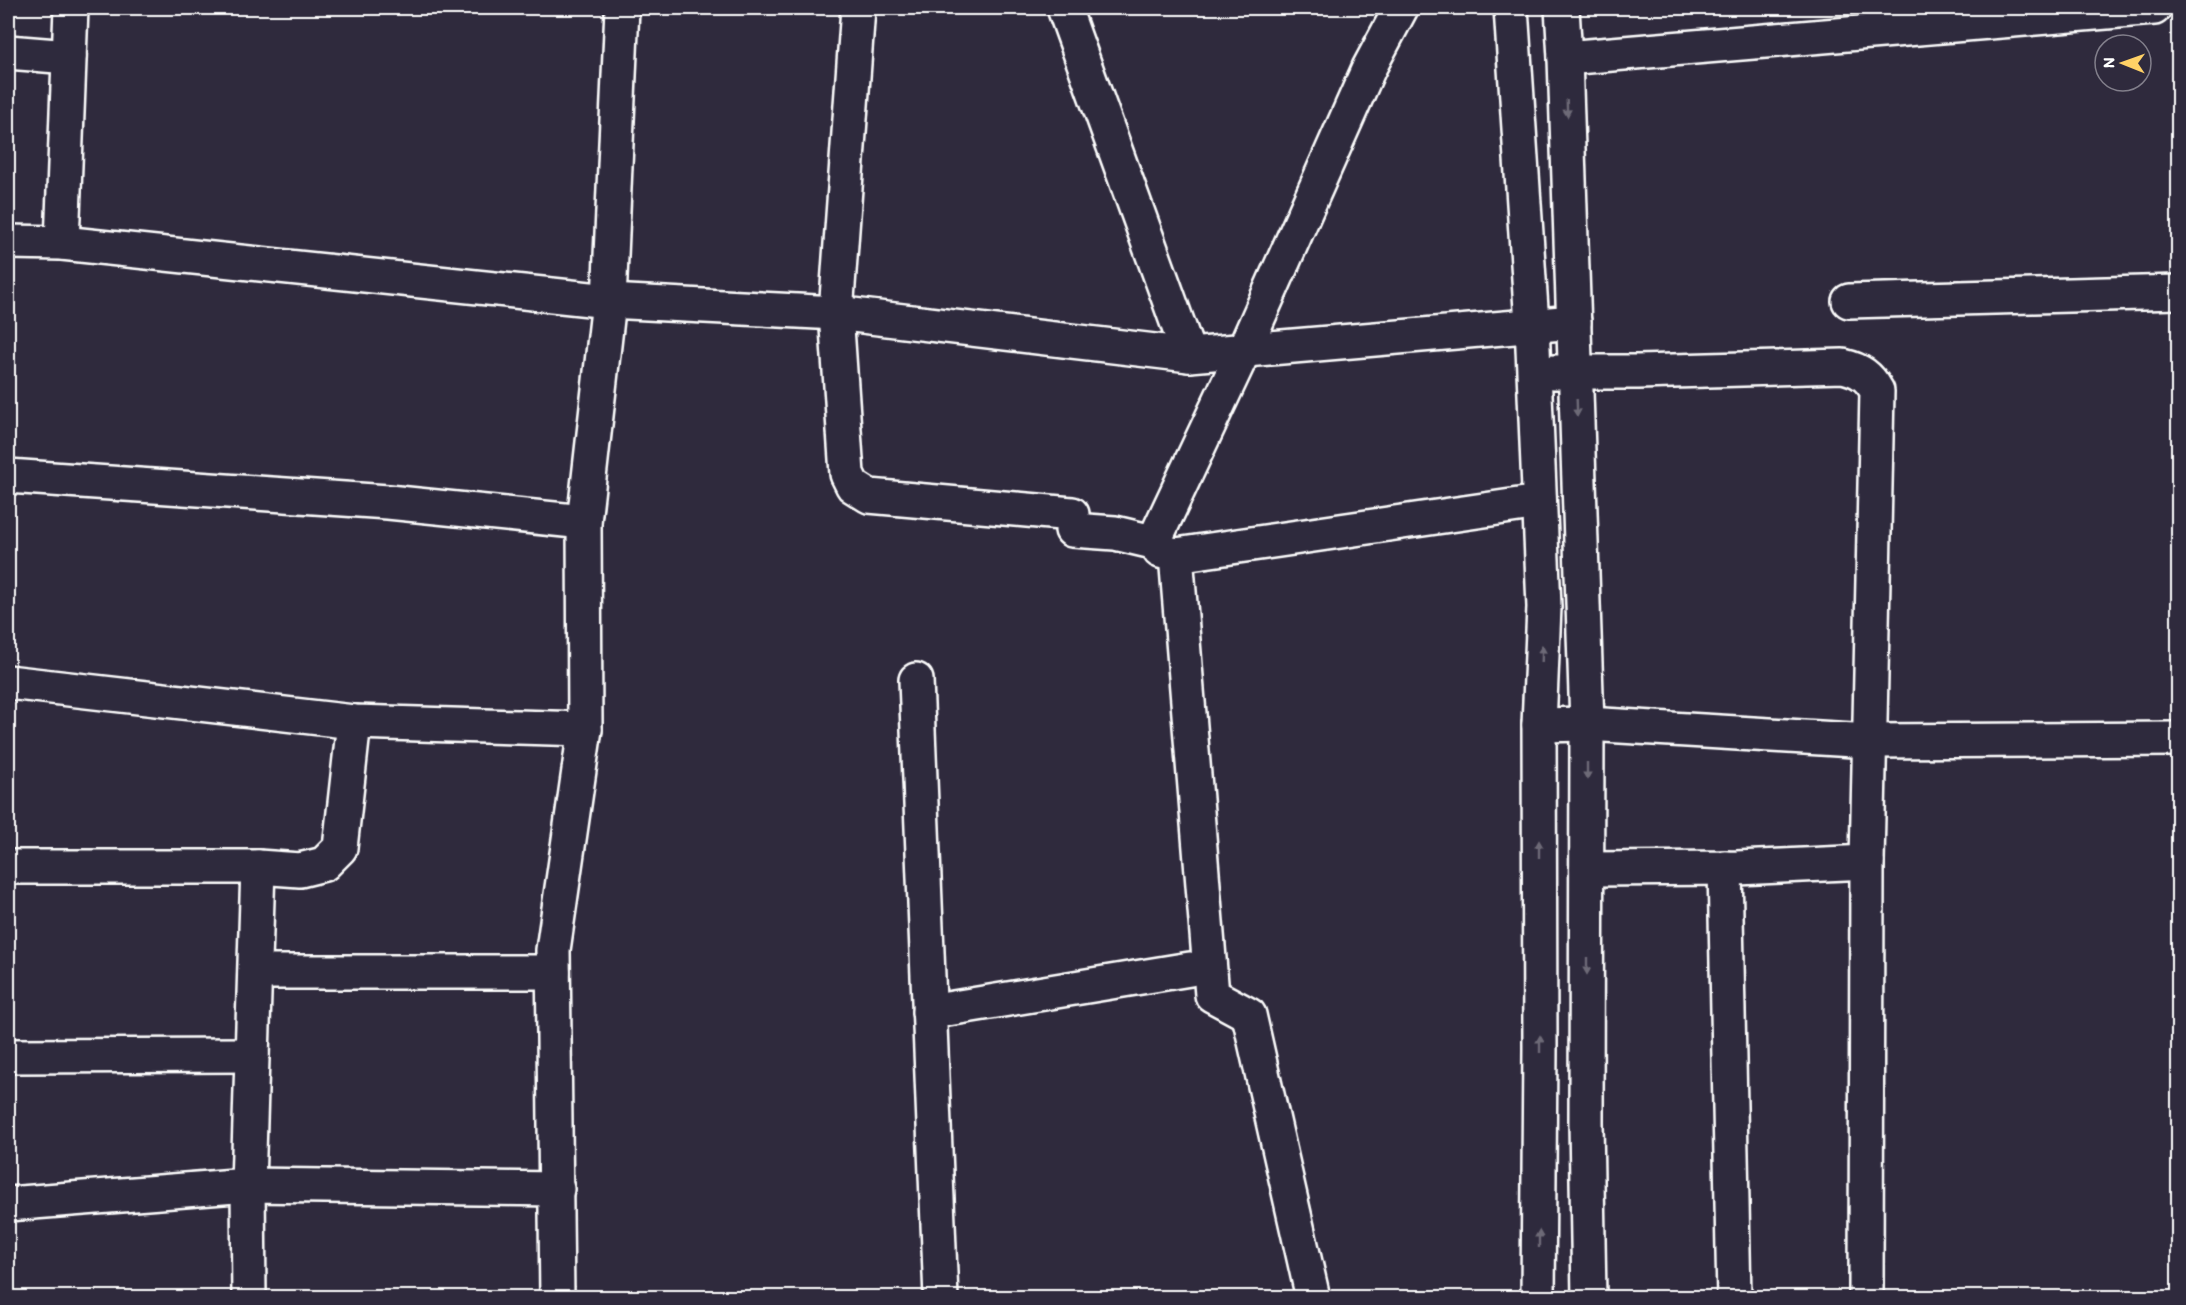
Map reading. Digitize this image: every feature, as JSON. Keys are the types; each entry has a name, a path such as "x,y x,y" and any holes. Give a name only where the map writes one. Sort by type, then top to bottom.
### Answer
{"street":[{"path":"62,243 71,8"},
{"path":"557,1298 553,950 585,729 584,522 609,301 622,8"},
{"path":"858,8 836,313 844,463 853,486 869,496 1072,522 1167,549 1539,502"},
{"path":"1064,8 1189,355"},
{"path":"1313,1298 1248,1015 1212,995 1167,549 1157,535 1244,350 1369,68 1401,8"},
{"path":"1510,8 1532,324 1544,607 1539,725 1539,1298"},
{"path":"1562,8 1587,724 1586,1122 1589,1298"},
{"path":"1565,58 2154,8"},
{"path":"8,52 69,57"},
{"path":"8,242 62,243 609,301 836,313 1189,355 1574,322"},
{"path":"1849,301 2178,292"},
{"path":"1534,372 1638,372 1843,366 1860,372 1872,381 1877,391 1868,862 1866,1298"},
{"path":"8,476 388,502 584,522"},
{"path":"916,680 941,1298"},
{"path":"8,682 354,722 585,729"},
{"path":"8,867 258,867 300,870 324,864 340,848 354,722"},
{"path":"1539,725 1587,724 1870,741 2178,739"},
{"path":"1587,869 1725,868 1868,862"},
{"path":"249,1298 248,1185 258,867"},
{"path":"1725,868 1734,1298"},
{"path":"929,1012 1190,969"},
{"path":"255,972 553,972"},
{"path":"8,1056 252,1054"},
{"path":"8,1204 248,1185 557,1189"}]}
